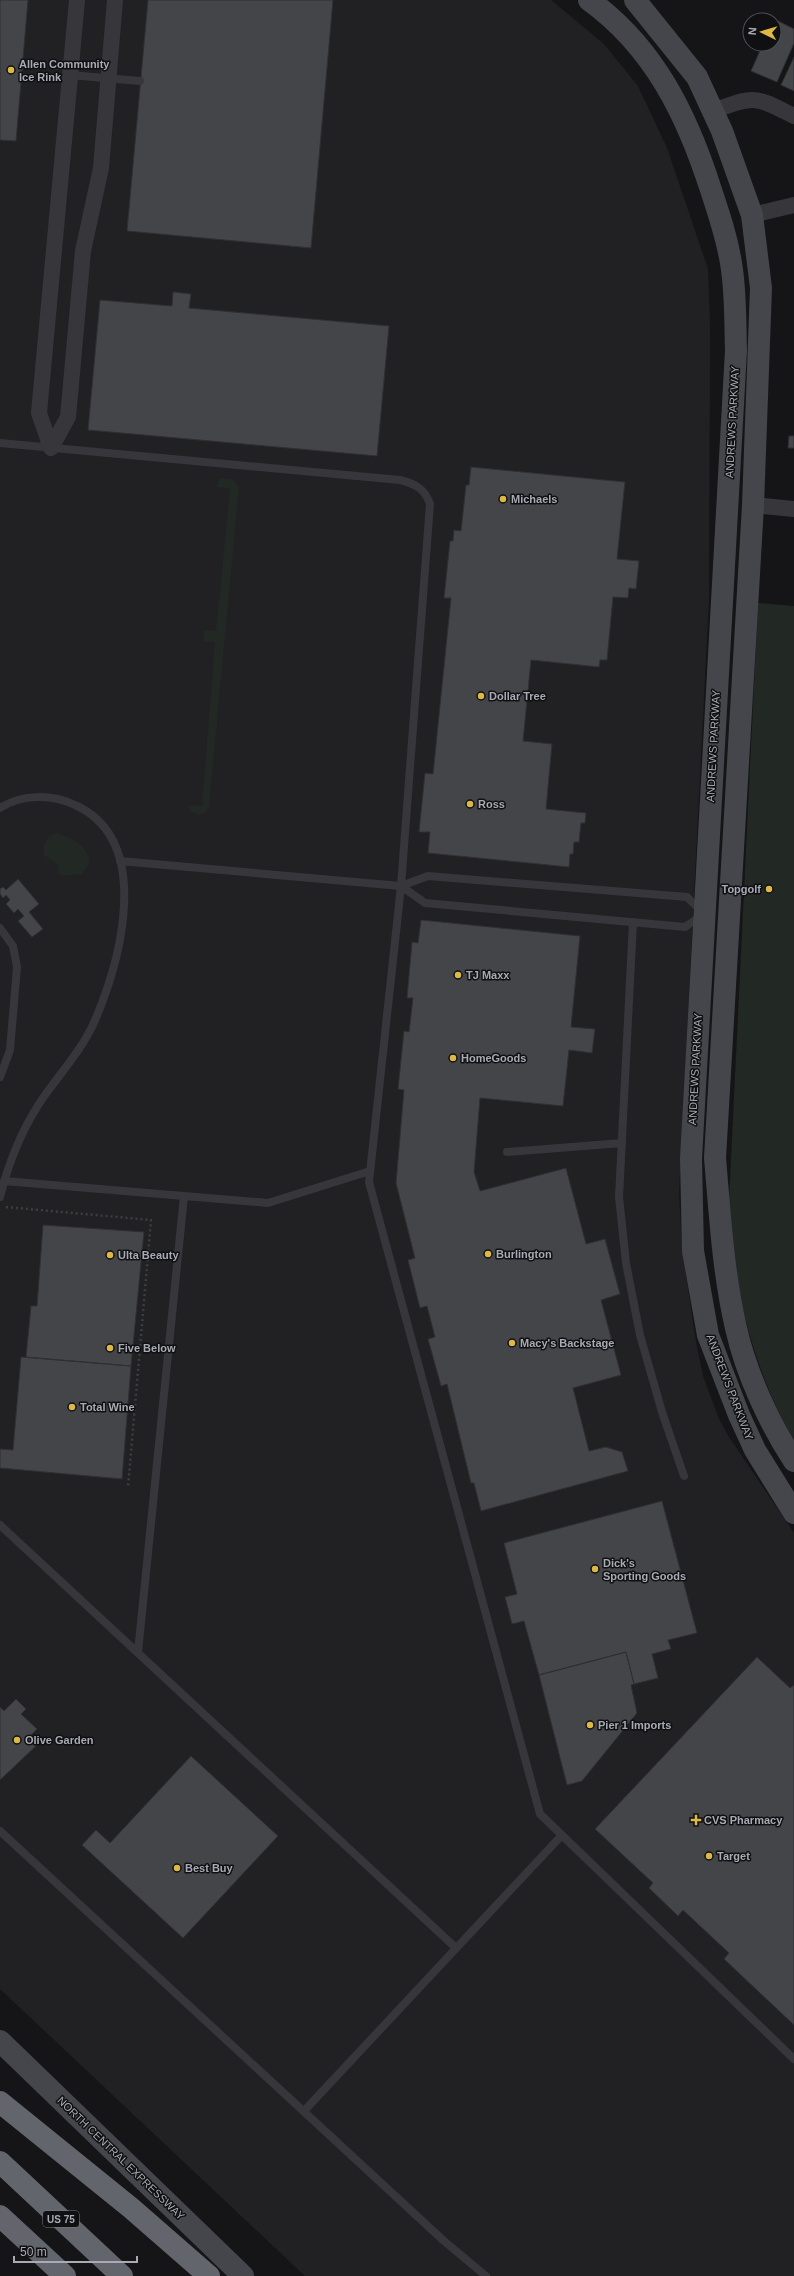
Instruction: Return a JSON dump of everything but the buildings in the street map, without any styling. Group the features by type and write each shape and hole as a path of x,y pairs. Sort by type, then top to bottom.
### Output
{"highway":[{"path":"0,2102 130,2208 209,2276"},
{"name":"US 75","path":"0,2162 122,2276"},
{"path":"0,2216 65,2276"}],"street":[{"path":"51,448 39,413 77,0"},
{"path":"51,448 68,417 83,251 101,168 115,0"},
{"name":"ANDREWS PARKWAY","path":"589,0 642,48 670,90 699,151 722,223 732,270 735,298 736,350 691,1158 693,1251 708,1335 739,1415 755,1450 794,1513"},
{"path":"635,0 696,76 713,111 742,183 752,215 761,288 754,505 715,1158 722,1247 736,1328 760,1397 779,1438 794,1461"},
{"path":"713,111 753,98 763,101 794,116"},
{"path":"722,223 794,205"},
{"path":"754,505 794,510"},
{"path":"704,914 730,917"},
{"path":"755,1450 779,1438"},
{"name":"NORTH CENTRAL EXPRESSWAY","path":"0,2041 243,2276"}],"lane":[{"path":"70,75 140,81"},
{"path":"0,443 400,480 412,483 422,489 427,495 430,504 401,886 369,1182 540,1814 794,2059"},
{"path":"0,808 19,800 38,797 68,802 80,807 97,820 112,840 120,861 125,890 122,926 115,963 96,1019 75,1056 30,1118 12,1156 0,1197"},
{"path":"120,861 401,886 428,876 687,897 704,914 685,927 425,903 401,886"},
{"path":"633,922 619,1197 632,1296 650,1374 684,1476"},
{"path":"0,928 13,946 17,967 10,1050 0,1077"},
{"path":"507,1152 622,1143"},
{"path":"4,1181 268,1203 370,1171"},
{"path":"138,1652 184,1196"},
{"path":"0,1525 456,1948"},
{"path":"0,1831 450,2246 486,2276"},
{"path":"304,2111 562,1835"}],"path":[{"path":"0,1206 152,1220 128,1487"}],"shaded area":[{"path":"0,0 551,0 604,44 638,86 667,148 708,269 710,325 709,599 679,1193 682,1248 696,1342 703,1376 719,1419 729,1437 794,1533 794,2276 305,2276 0,1989"},
{"path":"220,478 234,480 239,487 209,807 205,813 198,815 191,812 188,805 202,806 215,642 203,641 204,630 216,631 230,489 216,487"},
{"name":"Topgolf","path":"758,603 794,606 794,1440 783,1421 765,1380 744,1314 735,1270 729,1200"},
{"path":"57,833 74,840 86,852 89,864 82,874 63,876 59,873 57,864 44,855 46,841 50,836"}],"place":[{"name":"Allen Community Ice Rink","path":"11,70"},
{"name":"Michaels","path":"503,499"},
{"name":"Dollar Tree","path":"481,696"},
{"name":"Ross","path":"470,804"},
{"name":"Topgolf","path":"769,889"},
{"name":"TJ Maxx","path":"458,975"},
{"name":"HomeGoods","path":"453,1058"},
{"name":"Burlington","path":"488,1254"},
{"name":"Ulta Beauty","path":"110,1255"},
{"name":"Macy's Backstage","path":"512,1343"},
{"name":"Five Below","path":"110,1348"},
{"name":"Total Wine","path":"72,1407"},
{"name":"Dick's Sporting Goods","path":"595,1569"},
{"name":"Pier 1 Imports","path":"590,1725"},
{"name":"Olive Garden","path":"17,1740"},
{"name":"CVS Pharmacy","path":"696,1820"},
{"name":"Target","path":"709,1856"},
{"name":"Best Buy","path":"177,1868"}]}
